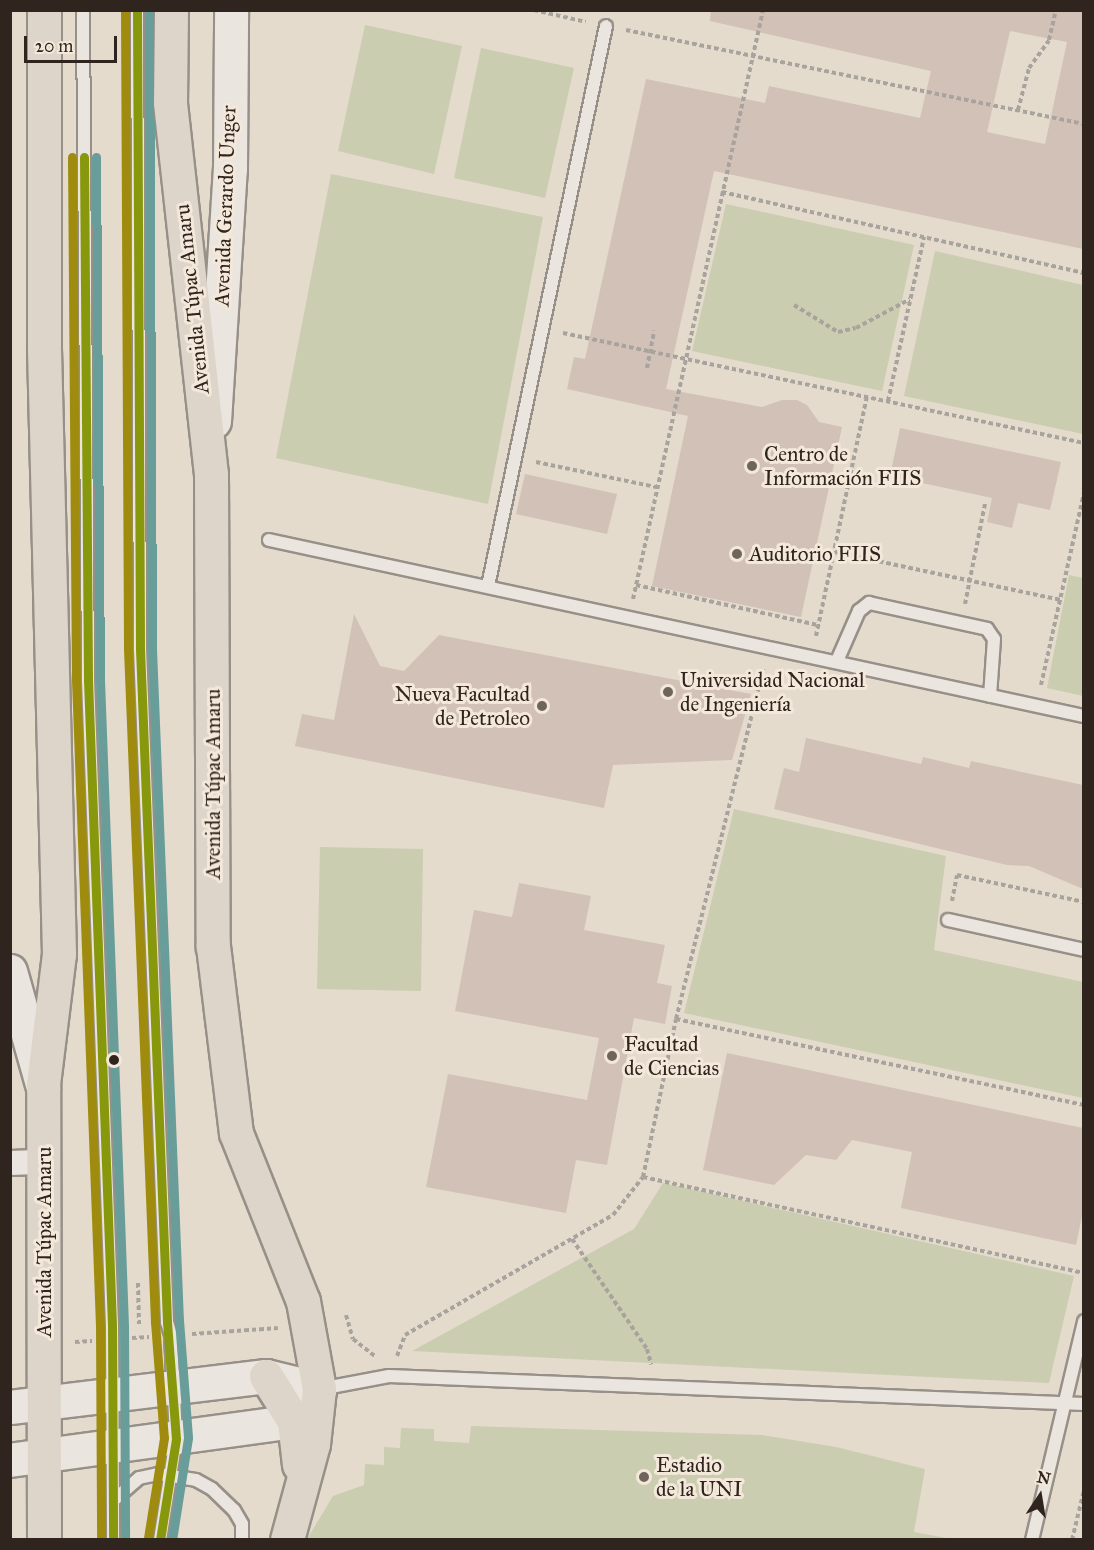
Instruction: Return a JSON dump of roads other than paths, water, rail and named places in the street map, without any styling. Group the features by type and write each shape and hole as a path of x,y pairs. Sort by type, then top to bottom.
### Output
{"main road":[{"name":"Avenida Túpac Amaru","path":"44,10 44,347 59,954 43,1090 44,1539"},
{"name":"Avenida Túpac Amaru","path":"171,10 170,103 211,474 213,946 236,1133 303,1301 319,1389 313,1444 287,1539"},
{"path":"266,1376 294,1421 298,1449 298,1500"}],"street":[{"name":"Avenida Gerardo Unger","path":"211,474 230,169 231,10"},
{"path":"10,971 43,1090"},
{"path":"10,1163 44,1162"},
{"path":"10,1407 174,1389 266,1376 319,1389 294,1421 10,1460"}],"lane":[{"path":"83,10 88,680 114,1396 113,1539"},
{"path":"137,10 140,649 167,1322 174,1389 176,1439 173,1475 160,1539"},
{"path":"488,586 606,26"},
{"path":"269,540 630,615 1083,716"},
{"path":"837,661 859,611 869,603 961,623 987,629 994,639 990,696"},
{"path":"948,920 1083,950"},
{"path":"1032,1539 1083,1321"},
{"path":"319,1389 389,1376 1083,1404"},
{"path":"115,1499 139,1478 173,1475 195,1480 225,1499 242,1524 242,1539"}],"place":[{"name":"Centro de Información FIIS","path":"752,466"},
{"name":"Auditorio FIIS","path":"737,554"},
{"name":"Universidad Nacional de Ingeniería","path":"668,692"},
{"name":"Nueva Facultad de Petroleo","path":"542,706"},
{"name":"Facultad de Ciencias","path":"612,1056"},
{"name":"Estadio de la UNI","path":"644,1477"}]}
